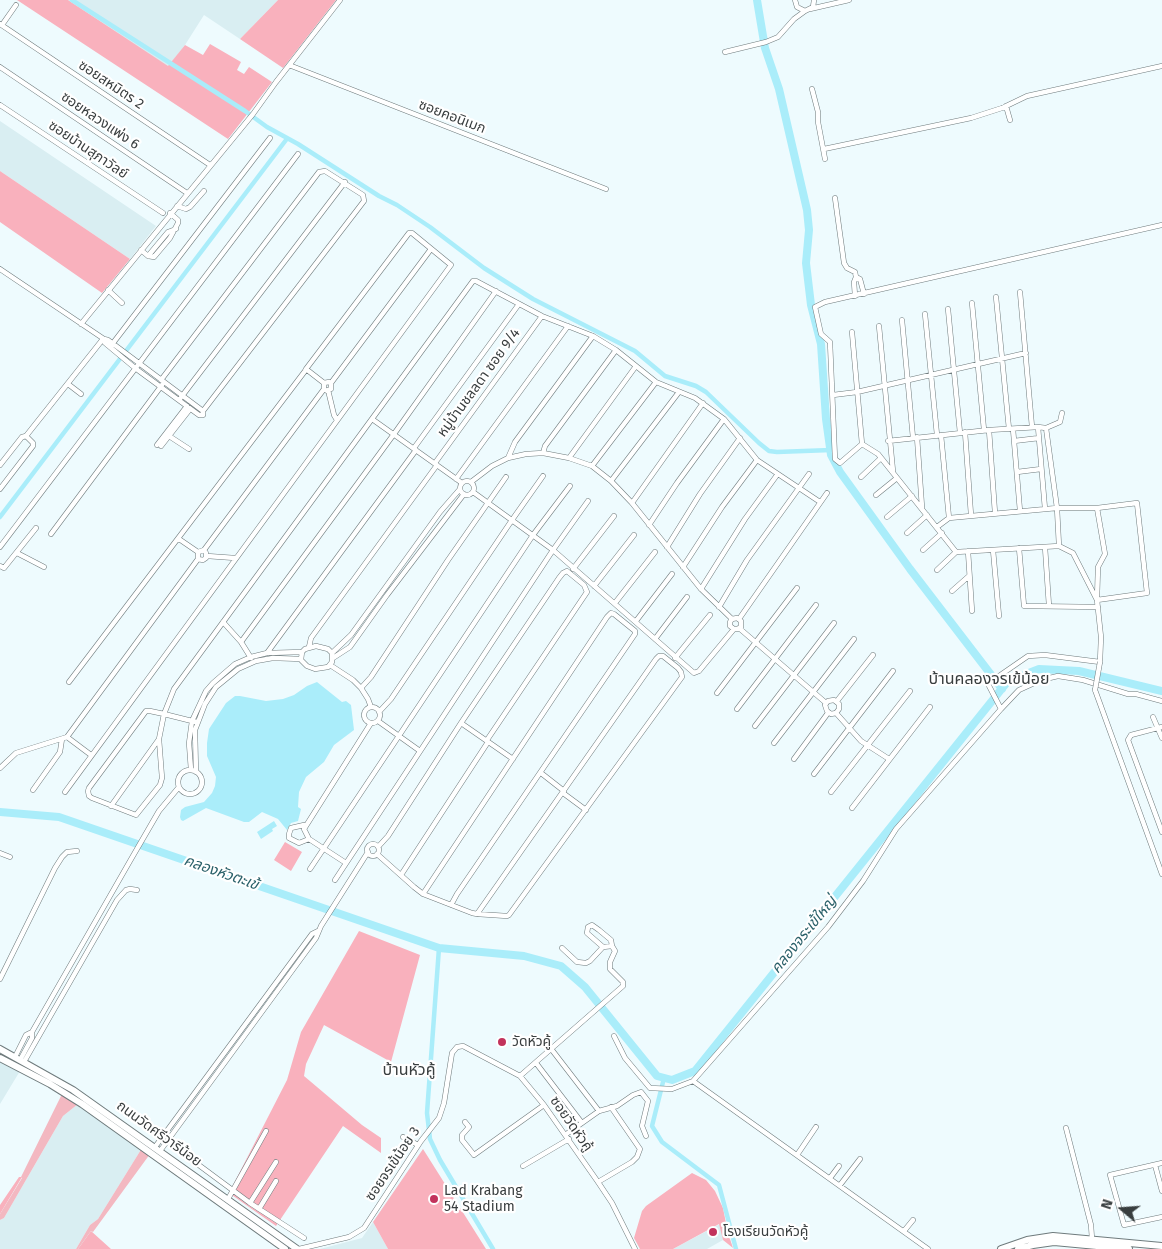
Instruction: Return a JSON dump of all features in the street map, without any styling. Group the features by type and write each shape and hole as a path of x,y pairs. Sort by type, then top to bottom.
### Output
{"main road":[{"name":"ถนนวัดศรีวารีน้อย","path":"0,1049 73,1090 298,1249"},
{"name":"ถนนวัดศรีวารีน้อย","path":"0,1058 50,1084 82,1104 285,1249"},
{"path":"14,1065 20,1059"},
{"path":"1001,1249 1027,1240 1046,1237 1092,1239 1162,1246"},
{"path":"1018,1249 1068,1243 1129,1249"}],"street":[{"path":"81,324 253,114 340,0"},
{"path":"725,52 766,42 783,32 794,19 814,4 814,0"},
{"path":"795,2 799,9 808,10 849,0"},
{"path":"794,19 795,2"},
{"path":"1,24 16,5"},
{"name":"ซอยสหมิตร 2","path":"1,24 210,165"},
{"name":"ซอยคอนิเมก","path":"289,65 606,189"},
{"path":"824,149 971,118 1006,106 1027,96 1162,66"},
{"name":"ซอยหลวงแพ่ง 6","path":"0,67 187,193"},
{"path":"812,89 826,159"},
{"name":"ซอยบ้านสุภาวัลย์","path":"0,105 163,213"},
{"path":"1006,106 1010,120"},
{"path":"113,347 270,138"},
{"path":"0,547 298,154"},
{"path":"51,534 161,387 162,381 319,172 325,171 363,195 364,201 203,413 199,415 188,408 161,387 137,366"},
{"path":"179,400 345,182"},
{"path":"177,206 186,209 190,207 204,191"},
{"path":"835,198 844,263 847,268 856,272 854,282 855,296"},
{"path":"141,250 148,256 168,232 176,229 178,221 170,213"},
{"path":"862,444 840,463 835,459 830,342 822,334 815,307 825,302 1162,225"},
{"path":"65,792 451,265 412,232 409,233 69,682"},
{"path":"198,552 204,550 326,390 332,387 330,383 431,249"},
{"path":"0,269 104,339 105,344 113,347 137,366 182,395 209,418"},
{"path":"856,277 860,279 864,294"},
{"path":"195,721 164,714 146,711 89,788 88,791 92,798 136,815 160,785 162,778 159,739 164,714 174,689 471,282 476,281 542,316 593,336 616,350 656,382 703,403 724,419 757,460 820,502"},
{"path":"108,290 122,303"},
{"path":"241,642 496,292"},
{"path":"1020,292 1035,427 1039,438 1045,509"},
{"path":"996,297 1002,358 1014,441 1020,511"},
{"path":"972,303 995,513"},
{"path":"267,653 519,304"},
{"path":"948,309 971,515"},
{"path":"925,314 949,518"},
{"name":"หมู่บ้านชลลดา ซอย 9/4","path":"309,647 311,638 542,316"},
{"path":"902,320 922,508"},
{"path":"456,479 568,326"},
{"path":"879,326 893,472"},
{"path":"852,332 862,444"},
{"path":"508,458 515,442 593,336"},
{"path":"0,464 22,438 26,436 104,339"},
{"path":"543,454 545,446 616,350"},
{"path":"832,395 858,392 1026,352"},
{"path":"569,458 636,366"},
{"path":"306,369 324,383 337,420"},
{"path":"324,383 328,381 330,383"},
{"path":"592,466 656,382"},
{"path":"68,384 81,394"},
{"path":"611,481 680,392"},
{"path":"632,503 703,403"},
{"path":"188,408 169,436 159,445 188,408"},
{"path":"889,441 986,430 1046,428 1060,422 1062,413"},
{"path":"372,419 456,479 464,494"},
{"path":"649,525 676,483 724,419"},
{"path":"1046,428 1057,508 1059,546"},
{"path":"0,489 33,446 33,443 26,436"},
{"path":"169,436 189,449"},
{"path":"667,547 700,494 740,438"},
{"path":"1014,441 1039,438"},
{"path":"862,444 878,454 956,552"},
{"path":"0,452 6,457"},
{"path":"471,482 492,466 508,458 543,454 569,458 592,466 611,481 632,503 700,589 732,619 739,619"},
{"path":"861,477 881,458"},
{"path":"682,567 722,507 757,460"},
{"path":"1016,472 1041,469"},
{"path":"719,607 747,560 809,474"},
{"path":"700,589 745,519 777,475"},
{"path":"379,712 391,699 543,476"},
{"path":"361,688 371,677 448,560 506,477"},
{"path":"876,495 897,478"},
{"path":"330,665 332,656 352,635 392,577 466,480 474,486 473,492"},
{"path":"310,869 533,536 570,486"},
{"path":"473,492 553,550 636,621 690,671 697,674 736,629 742,625 739,619"},
{"path":"332,656 350,647 464,494 473,492"},
{"path":"739,619 827,493"},
{"path":"886,517 912,496"},
{"path":"335,880 553,550 588,501"},
{"path":"937,527 949,518 971,515 1057,508 1097,508 1137,503 1147,593 1097,600"},
{"path":"1097,508 1104,554 1098,566 1097,600 1101,637 1100,662 1095,690 1162,874"},
{"path":"907,534 927,515"},
{"path":"574,569 614,516"},
{"path":"0,566 4,568 36,528"},
{"path":"594,586 634,534"},
{"path":"923,550 942,534"},
{"path":"179,539 198,552"},
{"path":"937,570 956,552 1059,546 1072,552 1097,600"},
{"path":"1045,547 1049,606"},
{"path":"1020,548 1024,606 1098,607"},
{"path":"204,550 207,556"},
{"path":"994,550 999,616"},
{"path":"968,551 972,611"},
{"path":"33,790 60,752 64,738 198,559 198,552"},
{"path":"615,603 655,552"},
{"path":"16,553 44,567"},
{"path":"198,559 203,560 207,556 235,558"},
{"path":"377,854 378,847 388,836 461,723 559,578 566,571 569,572 584,585 587,592 401,875"},
{"path":"636,621 672,574"},
{"path":"952,591 969,576"},
{"path":"392,577 398,581"},
{"path":"717,693 797,588"},
{"path":"655,639 688,597"},
{"path":"737,709 816,605"},
{"path":"423,894 608,617 611,613 614,614 636,632 457,894 451,906"},
{"path":"675,658 710,615"},
{"path":"732,619 730,624 756,642 826,703 828,713"},
{"path":"223,622 241,642 252,663"},
{"path":"755,726 834,624"},
{"path":"774,743 854,639"},
{"path":"193,771 190,743 195,721 206,691 235,664 250,657 267,653 302,652 309,647 323,647 332,656"},
{"path":"302,652 301,659 303,663 322,669 330,665"},
{"path":"837,701 873,655"},
{"path":"1000,708 987,682 999,676 1026,656 1046,655 1100,662"},
{"path":"377,854 423,894 451,906 477,914 509,915 682,677 678,668 663,656 658,656 477,914"},
{"path":"195,721 216,687 228,676 252,663 273,658 301,659"},
{"path":"330,665 353,680 361,688 371,707"},
{"path":"814,774 892,671"},
{"path":"614,1036 624,1056 649,1088 660,1090 678,1088 693,1081 828,926 863,882 895,830 1000,708 1019,690 1041,680 1058,676 1082,680 1162,702"},
{"path":"831,792 910,691"},
{"path":"826,703 831,700 837,701"},
{"path":"836,713 839,709 837,701"},
{"path":"371,723 366,720 364,715 366,710 371,707 376,708 379,712 378,721"},
{"path":"852,808 930,707"},
{"path":"828,713 836,713"},
{"path":"794,759 828,713"},
{"path":"836,713 848,728 867,746 889,759"},
{"path":"1153,717 1160,728 1162,738"},
{"path":"378,721 420,751"},
{"path":"346,863 309,839 304,832 304,825 371,723 378,721"},
{"path":"461,723 513,759"},
{"path":"1160,728 1131,735 1128,740 1162,832"},
{"path":"0,768 16,753 64,738 92,755"},
{"path":"111,806 159,739"},
{"path":"187,770 193,771 199,774 201,782 196,792 188,794 181,790 178,779 187,770"},
{"path":"541,773 586,810"},
{"path":"20,1059 26,1035 32,1032 160,811 179,787"},
{"path":"304,825 291,828 288,834 289,838 299,843 309,839"},
{"path":"157,1149 171,1125 201,1084 267,1006 297,966 316,938 319,929 345,886 368,852 368,847 371,844 375,844 378,847"},
{"path":"0,979 54,868 67,852 77,851"},
{"path":"368,852 371,856 377,854"},
{"path":"0,853 10,857"},
{"path":"20,1059 117,900 126,890 137,890"},
{"path":"520,1076 552,1050 624,984 610,969 610,962 615,951 611,940 592,925 588,927 587,933 603,947"},
{"path":"157,1149 176,1128 206,1088 262,1003 312,934 319,929"},
{"path":"562,948 577,962 586,963 603,947 612,946"},
{"path":"292,962 297,966"},
{"path":"262,1003 267,1006"},
{"name":"ซอยวัดหัวคู้","path":"457,1047 463,1046 520,1076 569,1139 612,1203 635,1249"},
{"name":"ซอยจรเข้น้อย 3","path":"298,1249 349,1237 364,1228 420,1143 439,1118 444,1103 452,1053 457,1047"},
{"path":"552,1050 599,1111"},
{"path":"536,1063 582,1123"},
{"path":"693,1081 928,1249"},
{"path":"201,1084 206,1088"},
{"path":"565,1135 599,1111 621,1104 638,1092 643,1094 648,1101 642,1126 646,1136"},
{"path":"465,1122 468,1127 462,1135 462,1140 474,1154 544,1105"},
{"path":"598,1182 632,1162 637,1157 640,1149 611,1108"},
{"path":"171,1125 176,1128"},
{"path":"797,1155 816,1127"},
{"path":"1066,1128 1091,1225 1092,1239"},
{"path":"228,1200 266,1131"},
{"path":"403,1137 420,1143"},
{"path":"523,1166 569,1139"},
{"path":"840,1185 860,1159"},
{"path":"192,1160 250,1203 304,1238"},
{"path":"250,1203 276,1162"},
{"path":"1162,1164 1110,1175 1124,1225 1162,1216"},
{"path":"1155,1165 1162,1191"},
{"path":"830,1178 839,1166"},
{"path":"259,1209 276,1181"},
{"path":"904,1231 913,1220"}],"shaded area":[{"path":"17,0 68,0 168,66 185,45 203,55 210,44 241,62 237,70 244,74 249,67 272,82 228,139"},
{"path":"68,0 278,0 240,39 204,15 168,67"},
{"path":"278,0 336,0 283,68 240,39"},
{"path":"0,121 156,226 130,259 0,171"},
{"path":"0,171 130,259 102,293 0,222"},
{"path":"285,842 302,852 291,871 274,860"},
{"path":"359,931 420,955 391,1062 324,1025 306,1064 304,1076 362,1125 381,1138 381,1153 343,1126 276,1226 229,1193 287,1080 301,1032"},
{"path":"0,1062 20,1071 0,1104"},
{"path":"62,1094 78,1104 63,1116 4,1218 0,1220 0,1214 22,1178"},
{"path":"78,1104 142,1148 98,1219 90,1225 76,1249 0,1249 0,1220 4,1218 63,1116"},
{"path":"142,1148 150,1154 93,1232 91,1231 78,1249 76,1249 90,1225 98,1219"},
{"name":"Lad Krabang 54 Stadium","path":"423,1149 486,1249 388,1249 373,1222"},
{"path":"692,1173 706,1180 715,1191 723,1208 733,1248 723,1240 719,1224 673,1249 640,1249 634,1238 642,1211 646,1206"},
{"path":"19,1177 22,1177 0,1214 0,1205"},
{"path":"373,1222 388,1249 320,1249 362,1238"},
{"name":"โรงเรียนวัดหัวคู้","path":"720,1224 723,1240 707,1249 673,1249"},
{"path":"91,1231 111,1249 78,1249"}],"water":[{"path":"317,682 342,702 346,701 351,705 354,730 334,745 324,762 306,777 299,792 298,807 301,809 298,821 291,823 287,830 278,819 262,812 249,822 244,822 206,808 183,821 181,820 181,810 185,807 204,802 215,786 216,777 207,756 207,743 209,729 226,703 235,696 266,701 283,699"},
{"path":"274,821 277,826 261,839 257,832"}],"waterway":[{"path":"72,0 267,127 298,144 379,196 397,205 430,227 484,268 533,299 635,351 665,376 696,386 706,392 769,451 831,450"},
{"path":"757,0 765,48 779,89 807,210 809,230 806,263 811,305 821,344 826,419 831,455 840,472 910,569 1002,689"},
{"path":"0,517 286,140"},
{"name":"คลองจระเข้ใหญ่","path":"0,812 59,817 439,948 524,956 561,966 585,987 657,1076 672,1080 695,1071 1008,681 1039,669 1079,671 1162,691"},
{"path":"439,948 427,1113 430,1139 440,1160 493,1249"},
{"path":"664,1078 652,1126 662,1142 719,1185 736,1249"}],"place":[{"name":"วัดหัวคู้","path":"502,1042"},
{"name":"Lad Krabang 54 Stadium","path":"434,1199"},
{"name":"โรงเรียนวัดหัวคู้","path":"713,1232"}],"district":[{"name":"บ้านคลองจรเข้น้อย","path":"989,680"},
{"name":"บ้านหัวคู้","path":"409,1071"}],"water label":[{"name":"คลองหัวตะเข้","path":"221,873"}]}
